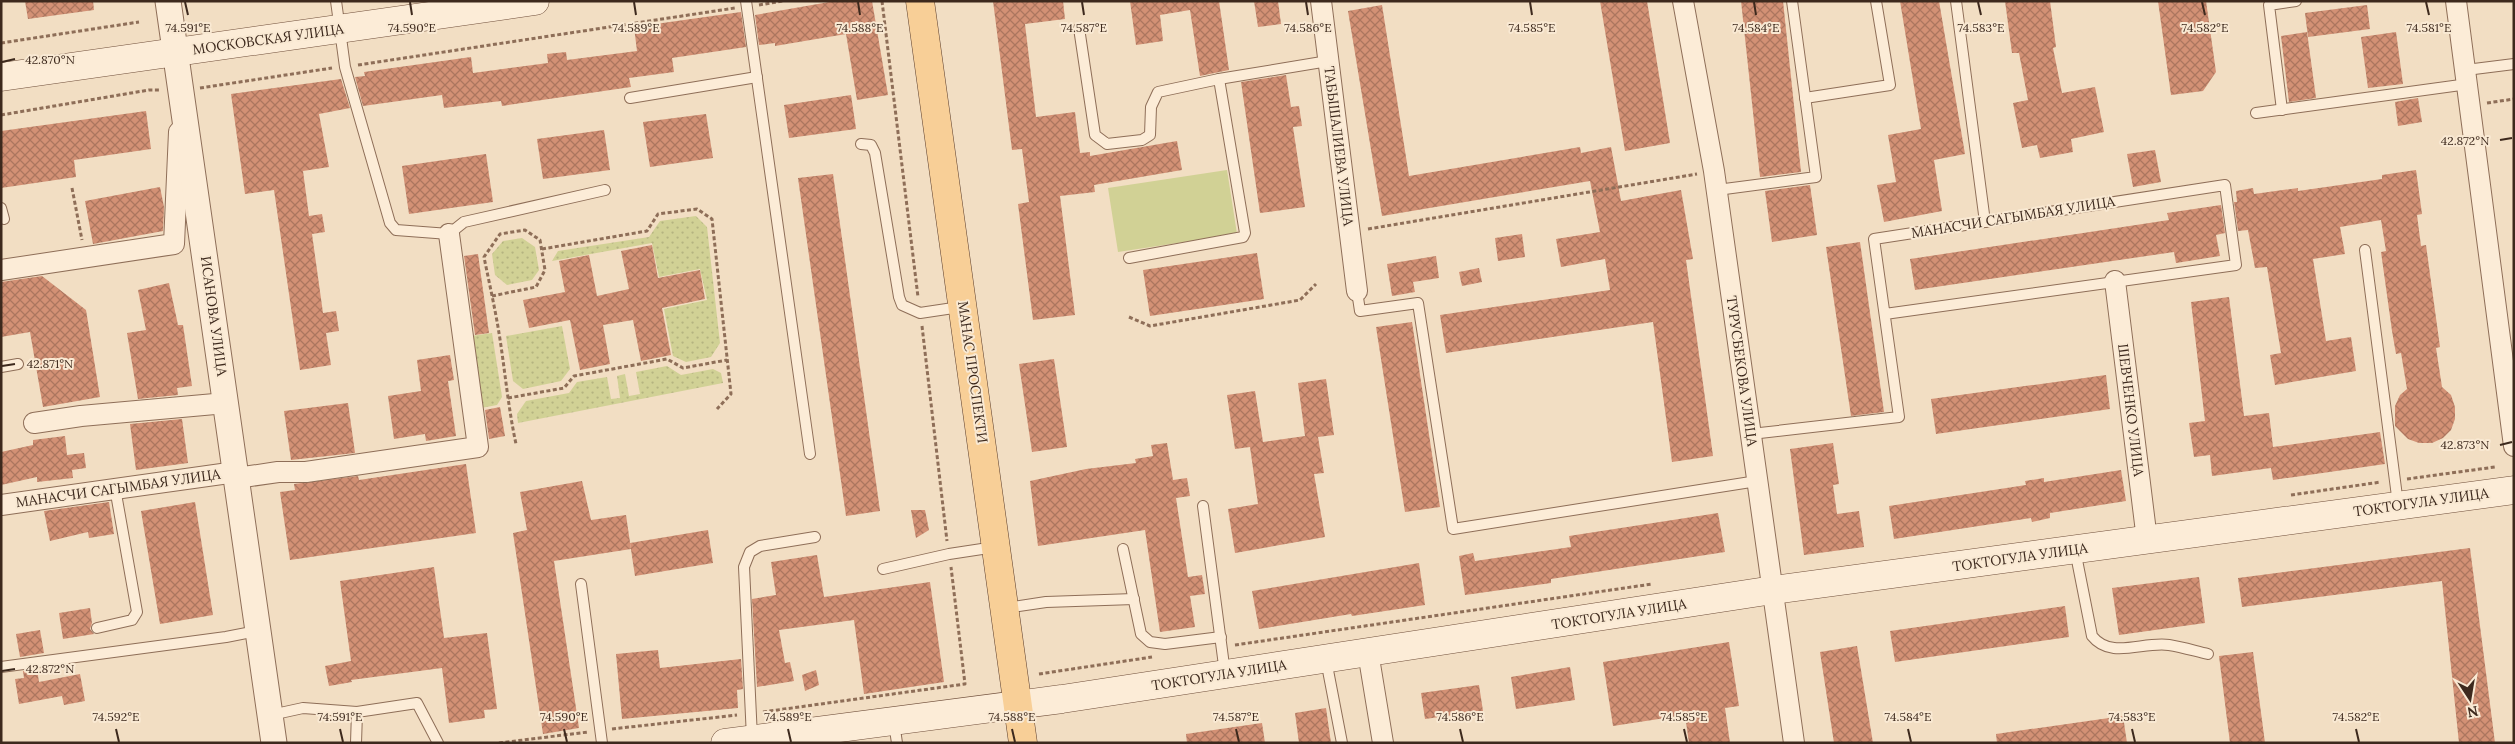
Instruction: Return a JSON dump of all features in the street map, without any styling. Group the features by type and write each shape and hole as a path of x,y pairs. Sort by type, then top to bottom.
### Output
{"main road":[{"name":"МОСКОВСКАЯ УЛИЦА","path":"1,77 340,29 474,6 535,1"},
{"name":"МАНАС ПРОСПЕКТИ","path":"920,1 1006,608 1023,743"},
{"name":"ТОКТОГУЛА УЛИЦА","path":"725,743 751,726 895,731 1019,705 1773,590 2514,490"}],"street":[{"name":"ИСАНОВА УЛИЦА","path":"168,1 274,743"},
{"name":"ТАБЫШАЛИЕВА УЛИЦА","path":"1321,1 1357,291"},
{"name":"ТУРУСБЕКОВА УЛИЦА","path":"1683,1 1716,181 1794,743"},
{"path":"2456,1 2514,446"},
{"path":"7,266 85,258 174,244 181,90"},
{"name":"МАНАСЧИ САГЫМБАЯ УЛИЦА","path":"1,505 115,488 236,475 306,472 478,447 449,234"},
{"name":"ШЕВЧЕНКО УЛИЦА","path":"2115,281 2147,540"},
{"path":"34,423 81,416 226,403"},
{"path":"1368,652 1383,743"}],"lane":[{"path":"336,1 344,66 390,223 396,230 449,234 464,222 605,190"},
{"path":"1716,181 1816,177 1792,1"},
{"path":"1805,98 1890,85 1876,1"},
{"path":"1956,1 1985,222"},
{"path":"2282,110 2268,5 2296,1"},
{"path":"747,4 810,454"},
{"path":"1079,28 1095,134 1107,144 1142,140 1150,135 1151,107 1158,92 1219,79 1328,61"},
{"path":"2256,114 2467,77 2514,64"},
{"path":"630,98 757,77"},
{"path":"1128,258 1243,237 1245,233 1219,79"},
{"path":"861,144 871,145 875,153 898,297 902,305 920,313 964,306"},
{"name":"МАНАСЧИ САГЫМБАЯ УЛИЦА","path":"1885,314 1874,239 2225,185 2236,264 2115,281"},
{"path":"1,208 4,219"},
{"path":"2365,250 2398,506"},
{"path":"1751,434 1899,417 1885,314 2115,281"},
{"path":"1357,291 1360,311 1418,303 1454,529 1757,481"},
{"path":"1,367 18,364"},
{"path":"98,628 132,620 137,612 115,488"},
{"path":"1203,506 1226,674"},
{"path":"751,726 744,566 750,552 760,546 815,537"},
{"path":"883,569 949,554 997,546"},
{"path":"1123,549 1141,634 1150,642 1166,644 1221,642"},
{"path":"2075,549 2092,636 2098,643 2105,647 2119,649 2170,645 2208,654"},
{"path":"581,584 598,731 602,743"},
{"path":"1006,608 1046,602 1134,599"},
{"path":"1,667 226,637 258,630"},
{"path":"1326,659 1342,743"},
{"path":"270,716 303,708 357,712 416,702 438,743"},
{"path":"356,743 357,712"}],"path":[{"path":"1,115 149,90 181,90 747,4 783,1"},
{"path":"499,743 598,731 751,726 965,684 882,1"},
{"path":"1,43 139,22"},
{"path":"2470,105 2514,99"},
{"path":"1350,232 1716,181"},
{"path":"72,188 85,258"},
{"path":"542,249 647,231 658,214 697,208 712,219 731,394 717,409"},
{"path":"492,296 536,286 545,270 540,240 525,230 500,234 484,257 516,444"},
{"path":"1129,317 1150,326 1300,300 1316,284"},
{"path":"508,398 564,388 574,376 667,359 684,368 728,360"},
{"path":"1221,642 1661,582"},
{"path":"1039,674 1154,657"}],"green space":[{"path":"1227,170 1237,234 1118,252 1108,188"},
{"path":"696,216 707,227 720,343 711,357 686,362 673,356 664,309 707,300 700,269 659,277 652,243 552,261 558,251 649,237 660,221"},
{"path":"522,238 535,247 539,270 532,280 507,285 495,275 492,254 503,241"},
{"path":"562,326 570,369 561,381 523,389 513,381 506,336"},
{"path":"492,333 502,397 497,405 481,408 471,336"},
{"path":"667,366 681,375 713,369 721,373 723,383 518,423 517,414 526,401 569,393 577,382 607,377 611,399 620,398 617,376 625,374 629,396 640,394 636,372"}],"building":[{"path":"25,1 93,1 94,10 28,19"},
{"path":"835,1 872,1 888,95 857,100 846,34 775,46 775,43 759,45 755,15"},
{"path":"993,1 1063,1 1065,19 1025,24 1036,117 1075,112 1080,153 1090,152 1090,156 1177,141 1182,170 1094,185 1095,192 1060,196 1075,315 1033,320 1018,204 1029,202 1022,149 1012,150"},
{"path":"1130,1 1219,1 1229,70 1200,76 1190,10 1160,15 1163,41 1136,45"},
{"path":"1254,1 1278,1 1281,24 1258,27"},
{"path":"1600,1 1647,1 1670,143 1625,151"},
{"path":"1741,1 1783,1 1801,172 1760,177"},
{"path":"1900,1 1939,1 1965,154 1934,160 1942,211 1884,222 1877,185 1896,182 1888,135 1921,129"},
{"path":"2005,1 2050,1 2056,47 2053,48 2062,93 2095,87 2104,132 2071,139 2073,152 2040,158 2037,145 2022,148 2013,103 2028,100 2019,53 2012,53"},
{"path":"2158,1 2206,1 2216,72 2203,91 2171,95"},
{"path":"1382,5 1409,176 1580,147 1581,153 1611,147 1621,201 1681,190 1693,259 1686,260 1713,456 1672,462 1653,322 1446,353 1440,315 1610,290 1605,259 1561,267 1556,239 1600,232 1590,181 1382,216 1348,11"},
{"path":"2367,5 2370,29 2308,37 2305,13"},
{"path":"741,12 746,47 672,58 674,72 629,78 631,87 502,106 501,101 444,108 442,95 363,106 355,77 365,76 364,72 471,57 473,73 548,63 547,54 566,52 567,60 637,51 634,27"},
{"path":"2307,32 2316,98 2289,102 2281,36"},
{"path":"2396,32 2403,84 2368,88 2361,37"},
{"path":"1286,75 1291,107 1299,106 1302,126 1293,127 1305,207 1260,213 1241,82"},
{"path":"341,79 350,108 319,114 329,167 303,171 309,216 322,214 325,232 312,234 323,313 336,311 339,331 326,333 331,365 300,370 274,190 245,194 231,94"},
{"path":"851,95 856,129 789,138 784,105"},
{"path":"2418,98 2422,122 2398,126 2395,102"},
{"path":"146,111 151,149 74,160 76,177 1,188 1,131"},
{"path":"706,114 713,158 650,167 643,122"},
{"path":"604,130 610,170 543,179 537,139"},
{"path":"2155,150 2161,182 2133,187 2127,154"},
{"path":"486,154 493,202 409,214 402,166"},
{"path":"2416,170 2422,214 2417,215 2421,246 2426,245 2440,347 2436,348 2442,387 2451,395 2455,407 2455,419 2451,430 2443,438 2432,443 2419,443 2408,439 2395,426 2395,406 2400,395 2407,389 2401,353 2396,354 2392,331 2381,252 2386,251 2381,220 2340,227 2345,254 2313,259 2326,341 2351,337 2356,371 2275,385 2270,355 2281,353 2267,267 2255,268 2248,230 2238,231 2234,202 2237,202 2236,191 2253,188 2254,194 2298,188 2298,191 2382,179 2382,175"},
{"path":"833,174 880,511 846,516 798,178"},
{"path":"1810,185 1817,235 1772,242 1765,191"},
{"path":"160,187 164,207 163,231 93,244 85,201"},
{"path":"2221,205 2225,233 2216,235 2220,256 2176,263 2174,252 1915,290 1910,259 2169,220 2167,213"},
{"path":"1522,234 1525,257 1498,261 1495,238"},
{"path":"1860,242 1884,412 1851,416 1826,247"},
{"path":"652,245 658,278 700,270 705,299 662,308 671,355 641,361 633,320 603,325 610,364 580,370 570,320 529,328 523,300 565,292 559,261 589,255 597,296 629,289 621,251"},
{"path":"1257,253 1264,299 1150,316 1143,270"},
{"path":"478,254 489,333 475,335 464,256"},
{"path":"1436,256 1439,278 1413,282 1415,292 1392,296 1387,264"},
{"path":"1479,268 1482,282 1462,286 1459,272"},
{"path":"42,276 86,310 100,397 43,407 30,332 1,337 1,282"},
{"path":"169,283 178,325 183,325 192,386 177,388 178,395 138,399 127,333 146,330 138,290"},
{"path":"2229,297 2244,416 2269,413 2273,447 2380,432 2385,464 2273,480 2271,468 2212,476 2210,455 2194,457 2189,423 2205,421 2191,302"},
{"path":"1412,322 1440,507 1405,512 1376,327"},
{"path":"450,355 454,380 448,381 456,436 426,441 425,434 394,439 388,396 421,391 417,360"},
{"path":"1054,359 1067,447 1032,452 1019,364"},
{"path":"2106,375 2110,409 1936,434 1931,399"},
{"path":"1326,379 1334,435 1318,437 1324,473 1314,474 1325,537 1235,553 1228,509 1258,504 1250,447 1235,449 1227,395 1255,391 1263,442 1305,436 1298,383"},
{"path":"348,403 355,453 291,460 284,411"},
{"path":"500,407 505,436 489,439 485,410"},
{"path":"182,419 188,463 136,470 130,424"},
{"path":"65,436 67,455 84,453 86,468 72,470 73,478 37,482 37,477 1,485 1,452 33,445 33,440"},
{"path":"1167,443 1173,480 1187,478 1190,496 1176,498 1188,577 1202,575 1205,594 1190,596 1195,627 1160,632 1145,530 1038,546 1030,481 1086,469 1136,463 1135,459 1153,456 1151,445"},
{"path":"1833,443 1839,484 1833,485 1837,514 1859,511 1864,547 1804,555 1790,449"},
{"path":"466,464 476,533 290,560 280,492 295,490 294,484 358,476 359,480"},
{"path":"2121,470 2126,501 2050,513 2050,518 2032,522 2031,518 1894,539 1889,506 2026,485 2025,481 2044,478 2044,482"},
{"path":"582,481 591,520 626,515 631,549 554,561 579,728 543,734 513,533 527,530 520,492"},
{"path":"109,502 114,534 89,538 88,532 50,541 44,511"},
{"path":"195,502 213,615 160,624 141,511"},
{"path":"911,510 925,510 929,530 916,538"},
{"path":"1718,513 1725,552 1551,579 1551,583 1465,595 1459,556 1473,553 1475,561 1571,547 1569,536"},
{"path":"708,530 713,563 635,576 630,543"},
{"path":"2470,548 2495,743 2459,743 2442,581 2242,607 2238,578"},
{"path":"817,555 824,597 930,582 944,682 864,694 854,620 779,630 785,663 790,662 794,681 757,687 752,599 776,595 771,562"},
{"path":"1419,563 1425,605 1352,616 1351,614 1259,629 1252,591"},
{"path":"434,567 444,638 487,633 497,709 484,710 485,718 449,723 442,668 351,680 352,682 329,686 325,666 351,661 340,581"},
{"path":"2199,577 2205,623 2119,635 2112,588"},
{"path":"2065,606 2069,637 1895,662 1890,631"},
{"path":"90,608 92,623 90,629 94,634 63,639 59,613"},
{"path":"40,630 44,653 20,657 16,634"},
{"path":"1729,642 1739,706 1725,708 1730,743 1689,743 1685,715 1613,726 1603,662"},
{"path":"1857,646 1873,743 1834,743 1820,652"},
{"path":"658,650 660,668 741,659 743,689 737,690 738,708 622,719 616,654"},
{"path":"2253,652 2265,743 2230,743 2219,656"},
{"path":"1570,667 1575,700 1516,709 1511,677"},
{"path":"37,669 39,682 80,674 85,701 64,705 62,696 19,704 15,679 24,678 23,671"},
{"path":"816,670 819,685 805,691 802,675"},
{"path":"1479,685 1483,711 1425,719 1421,693"},
{"path":"1326,708 1331,743 1299,743 1295,713"},
{"path":"2123,716 2127,743 1997,743 1996,734"},
{"path":"1262,723 1265,743 1187,743 1186,734"}]}
